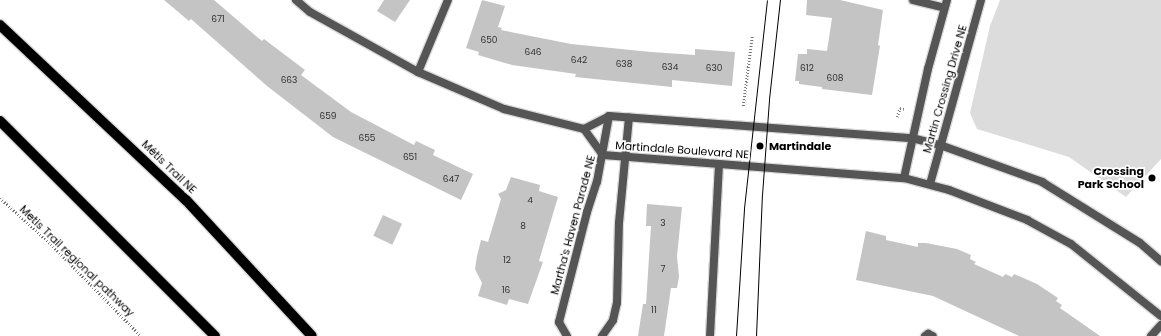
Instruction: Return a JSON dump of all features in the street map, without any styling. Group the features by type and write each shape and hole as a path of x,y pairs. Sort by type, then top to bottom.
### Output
{"main road":[{"name":"Métis Trail NE","path":"0,25 186,200 312,336"},
{"path":"0,122 215,336"}],"street":[{"path":"296,0 310,12 418,72 504,109 584,129 609,116 912,138 940,145 1042,182 1134,239 1161,261"},
{"path":"418,72 448,0"},
{"path":"913,0 944,8"},
{"name":"Martin Crossing Drive NE","path":"904,178 912,138 944,8 948,0"},
{"name":"Martin Crossing Drive NE","path":"930,184 982,0"},
{"name":"Martha's Haven Parade NE","path":"567,336 559,322 603,155 609,116"},
{"path":"602,336 613,320 617,304 619,223 629,118"},
{"name":"Martindale Boulevard NE","path":"584,129 603,155 904,178 930,184 1027,220 1071,244 1161,316"},
{"path":"710,336 719,164"},
{"path":"1151,336 1161,325"},
{"path":"925,336 928,334 933,336"}],"path":[{"path":"743,106 752,36"},
{"path":"897,117 900,108 904,109"},
{"name":"Metis Trail regional pathway","path":"0,198 51,244 141,336"}],"shaded area":[{"path":"1000,0 1161,0 1161,159 1126,197 1069,157 977,129 970,113 990,26"}],"building":[{"path":"164,0 214,0 262,41 264,39 305,70 301,75 351,112 414,145 416,141 435,150 433,155 473,174 461,200 333,137 267,86 191,19 189,21"},
{"path":"384,0 410,0 395,22 377,11"},
{"path":"482,0 505,6 498,27 502,28 501,30 571,44 651,52 695,55 695,49 735,52 732,86 672,80 672,87 575,77 576,74 512,65 478,55 479,52 466,48"},
{"path":"807,0 840,0 883,10 878,45 880,46 872,95 822,89 822,87 799,84 799,81 795,81 798,54 807,54 807,49 827,51 832,18 806,15"},
{"path":"511,177 540,185 539,191 558,197 539,261 543,262 528,304 509,299 507,305 478,296 482,283 475,269 481,240 488,242 501,199 498,194 506,190"},
{"path":"647,204 682,207 677,256 679,277 677,288 671,288 664,336 638,336 643,304 646,304 651,226 646,226"},
{"path":"383,215 402,224 392,245 373,236"},
{"path":"866,231 886,236 886,240 918,247 918,243 926,243 957,249 971,255 970,259 976,262 974,264 1003,277 1005,274 1012,277 1014,274 1037,284 1058,298 1056,301 1062,305 1060,308 1100,336 1019,336 933,296 856,280"}],"tram line":[{"path":"736,336 744,208 767,0"},
{"path":"756,336 762,195 769,99 780,0"}],"place":[{"name":"Martindale","path":"760,146"},
{"name":"Crossing Park School","path":"1152,178"}]}
